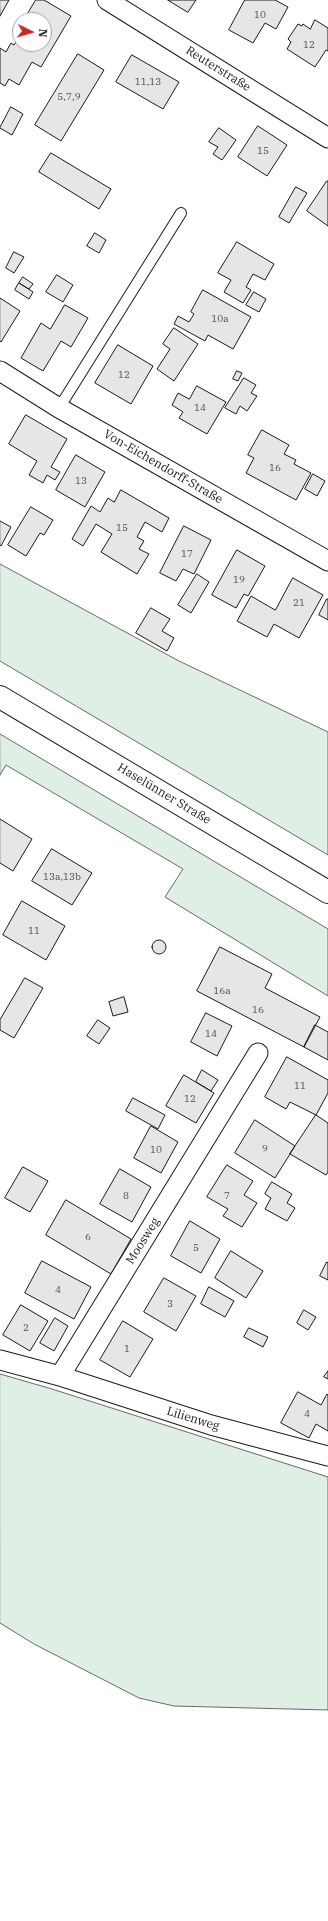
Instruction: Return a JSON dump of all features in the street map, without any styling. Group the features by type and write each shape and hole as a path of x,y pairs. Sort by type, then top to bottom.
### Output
{"street":[{"name":"Reuterstraße","path":"107,0 328,138"},
{"name":"Von-Eichendorff-Straße","path":"0,371 59,408 328,561"},
{"name":"Haselünner Straße","path":"0,697 328,892"},
{"name":"Moosweg","path":"60,1376 258,1053"},
{"path":"0,1360 60,1376"},
{"name":"Lilienweg","path":"60,1376 210,1425 328,1456"}],"lane":[{"path":"59,408 181,213"}],"green space":[{"path":"0,564 179,661 328,732 328,855 0,661"},
{"path":"0,734 328,929 328,996 165,897 183,869 6,765 0,775"},
{"path":"0,1374 52,1389 328,1477 328,1710 174,1706 139,1698 34,1644 0,1623"}],"building":[{"path":"0,0 9,0 0,16"},
{"path":"36,0 44,0 71,16 52,48 52,12 29,12"},
{"path":"168,0 196,0 188,12"},
{"path":"245,0 275,0 288,7 276,29 265,23 253,43 229,30"},
{"path":"315,20 328,28 328,51 326,50 315,67 287,49 291,42 288,39 298,24 302,26 303,24 310,29"},
{"path":"11,43 12,52 50,52 41,67 32,62 19,85 9,79 5,86 0,83 0,48 6,52"},
{"path":"78,54 104,70 61,141 35,125"},
{"path":"132,55 179,82 163,109 116,82"},
{"path":"11,107 23,114 12,135 0,128"},
{"path":"258,126 287,145 267,176 238,157"},
{"path":"219,128 236,140 222,160 213,154 218,147 209,142"},
{"path":"51,153 111,189 99,209 39,172"},
{"path":"328,181 328,226 307,211"},
{"path":"296,187 307,193 289,223 279,217"},
{"path":"95,233 106,240 99,253 87,246"},
{"path":"237,242 274,264 265,280 253,274 246,287 251,290 243,303 224,292 231,280 218,273"},
{"path":"14,252 24,257 14,273 6,268"},
{"path":"57,275 73,285 63,302 46,292"},
{"path":"23,277 33,284 29,289 19,283"},
{"path":"19,283 33,292 29,299 15,290"},
{"path":"203,290 251,317 233,349 208,335 205,341 174,324 178,316 189,322 194,314 191,312"},
{"path":"254,292 266,299 259,312 246,305"},
{"path":"0,298 20,311 1,342 0,341"},
{"path":"65,305 88,318 71,347 61,341 43,371 21,358 41,323 50,329"},
{"path":"174,328 198,344 174,381 157,369 170,349 163,344"},
{"path":"118,345 153,366 131,404 95,383"},
{"path":"237,371 242,373 238,381 233,379"},
{"path":"244,378 256,385 251,393 257,396 247,411 240,406 236,414 225,408"},
{"path":"197,386 226,402 207,434 179,418 183,412 172,405 178,393 189,399"},
{"path":"26,415 67,439 51,467 60,472 55,480 47,475 43,483 29,475 37,461 9,444"},
{"path":"262,430 289,445 284,454 296,460 294,464 311,473 296,500 246,473 254,458 248,455"},
{"path":"76,455 105,472 85,507 56,490"},
{"path":"313,474 325,481 317,496 305,489"},
{"path":"121,490 169,518 162,532 145,522 137,537 144,541 139,549 149,554 137,574 101,552 112,534 96,524 83,546 72,539 91,506 100,512 108,498 114,502"},
{"path":"31,507 53,520 44,535 40,533 26,556 8,545"},
{"path":"0,521 11,527 1,546 0,545"},
{"path":"184,526 211,540 194,574 183,569 176,581 160,573"},
{"path":"237,550 265,566 248,596 244,594 236,608 212,595"},
{"path":"197,574 209,582 191,613 178,605"},
{"path":"293,578 323,595 299,638 274,624 267,637 237,621 251,596 275,610"},
{"path":"328,599 328,620 319,615"},
{"path":"151,608 170,619 162,631 174,638 167,651 136,633"},
{"path":"0,819 32,839 13,871 0,863"},
{"path":"52,849 92,873 72,905 32,881"},
{"path":"22,901 65,926 46,960 3,935"},
{"path":"159,940 164,942 166,947 164,952 159,954 154,952 152,947 154,942"},
{"path":"220,947 272,974 265,988 320,1017 304,1047 197,991"},
{"path":"25,978 43,988 14,1038 0,1030 0,1020"},
{"path":"124,997 128,1012 113,1016 109,1002"},
{"path":"206,1013 232,1026 217,1056 191,1042"},
{"path":"98,1020 110,1028 99,1044 87,1036"},
{"path":"315,1025 328,1032 328,1060 304,1047"},
{"path":"287,1057 328,1080 328,1093 316,1115 290,1102 286,1109 265,1097"},
{"path":"202,1070 218,1080 211,1091 196,1082"},
{"path":"184,1075 214,1093 196,1123 166,1106"},
{"path":"133,1098 165,1115 158,1129 126,1111"},
{"path":"316,1115 328,1123 328,1172 326,1175 290,1154"},
{"path":"255,1120 295,1146 275,1178 235,1153"},
{"path":"151,1126 178,1142 161,1173 134,1158"},
{"path":"227,1165 253,1181 244,1195 257,1203 242,1227 223,1216 228,1209 207,1197"},
{"path":"23,1167 48,1181 30,1212 5,1198"},
{"path":"120,1169 151,1187 132,1222 100,1204"},
{"path":"272,1182 292,1194 287,1203 295,1208 287,1221 265,1209 271,1198 265,1194"},
{"path":"66,1200 131,1239 111,1274 46,1235"},
{"path":"190,1221 220,1239 201,1273 171,1256"},
{"path":"231,1251 263,1271 246,1298 215,1278"},
{"path":"42,1261 91,1287 74,1319 25,1293"},
{"path":"327,1262 328,1263 328,1280 320,1276"},
{"path":"164,1278 196,1296 176,1331 144,1312"},
{"path":"209,1287 234,1301 225,1317 201,1304"},
{"path":"21,1305 48,1321 30,1351 3,1335"},
{"path":"304,1310 316,1317 308,1330 297,1323"},
{"path":"55,1318 68,1326 54,1351 40,1343"},
{"path":"123,1321 153,1339 130,1377 100,1360"},
{"path":"249,1328 268,1337 263,1347 244,1337"},
{"path":"328,1371 328,1379 324,1377"},
{"path":"298,1392 321,1405 327,1394 328,1395 328,1431 316,1424 309,1438 281,1423"}]}
